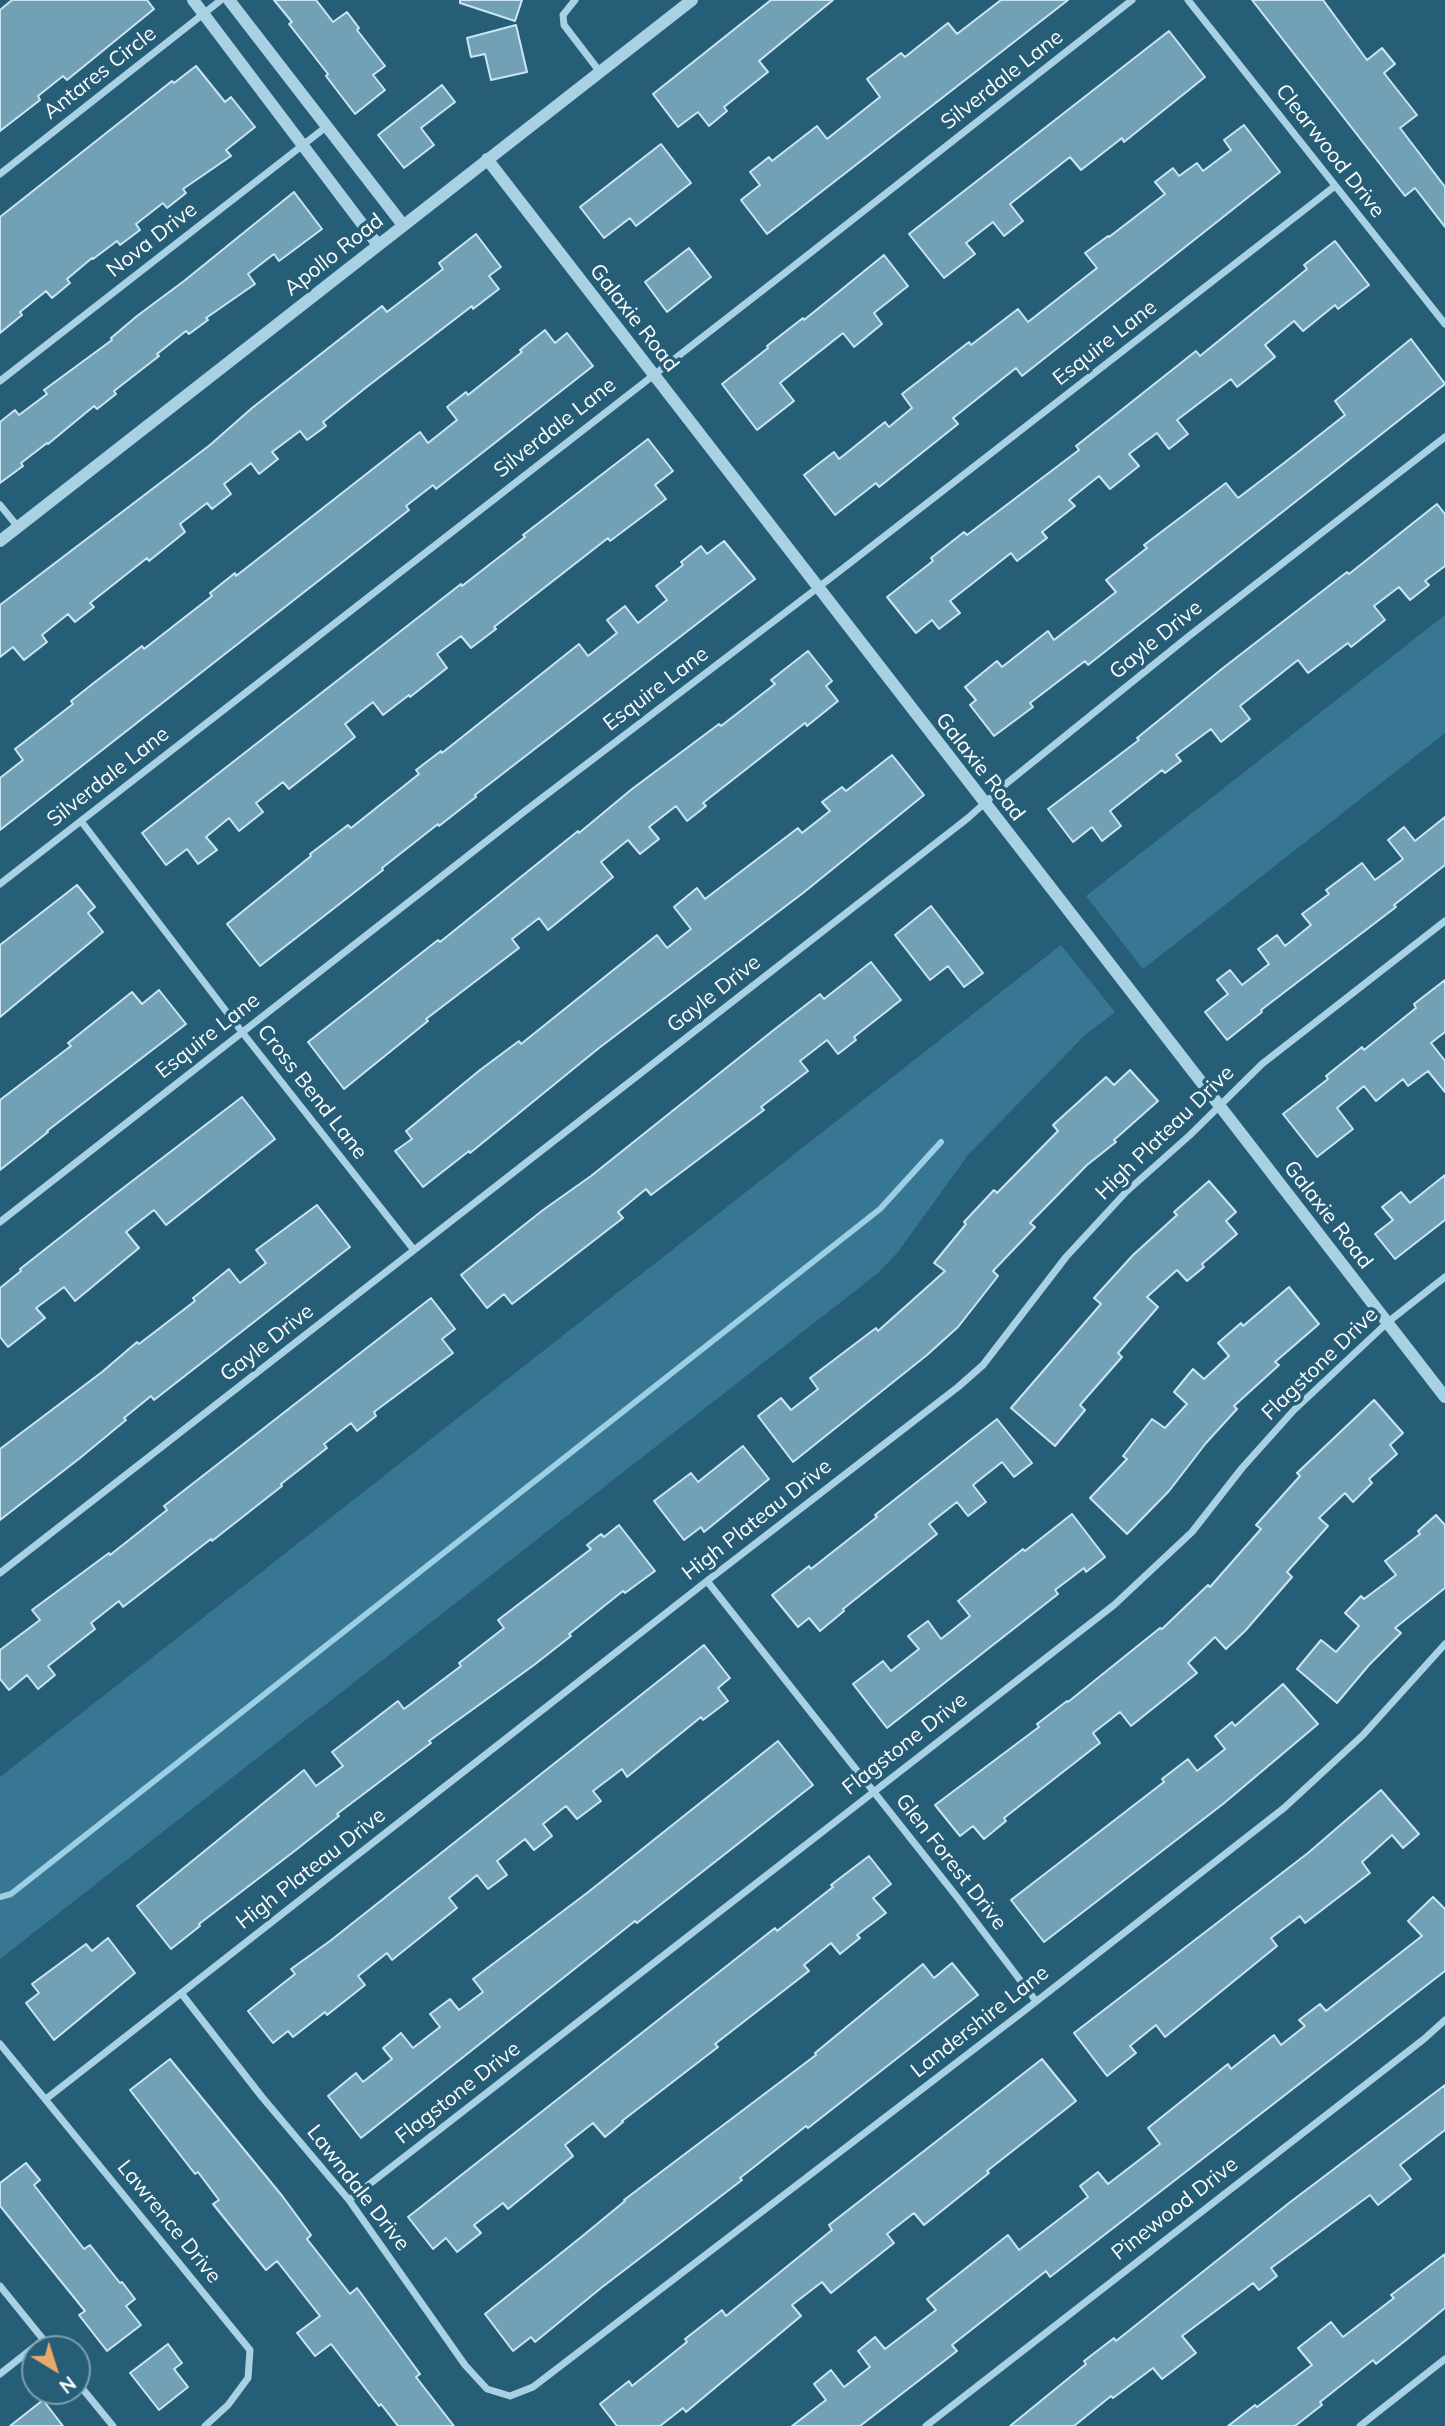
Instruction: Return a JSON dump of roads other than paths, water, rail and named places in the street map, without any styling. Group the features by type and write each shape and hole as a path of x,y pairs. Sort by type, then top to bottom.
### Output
{"street":[{"path":"194,0 378,245"},
{"name":"Antares Circle","path":"0,174 221,0"},
{"path":"229,0 403,225"},
{"path":"575,0 563,15 564,25 600,72"},
{"name":"Apollo Road","path":"0,541 692,0"},
{"name":"Silverdale Lane","path":"0,884 1132,0"},
{"name":"Clearwood Drive","path":"1188,0 1445,324"},
{"name":"Nova Drive","path":"0,381 326,127"},
{"name":"Galaxie Road","path":"487,159 1445,1397"},
{"name":"Esquire Lane","path":"0,1222 524,811 1335,186"},
{"name":"Gayle Drive","path":"0,1573 984,803 1189,636 1445,437"},
{"path":"0,505 18,527"},
{"name":"Cross Bend Lane","path":"81,821 414,1251"},
{"name":"High Plateau Drive","path":"46,2099 958,1387 983,1365 1066,1257 1126,1192 1262,1064 1445,921"},
{"name":"Flagstone Drive","path":"349,2200 1114,1605 1192,1532 1242,1468 1294,1410 1388,1322 1445,1277"},
{"name":"Glen Forest Drive","path":"707,1581 1037,2001"},
{"name":"Landershire Lane","path":"510,2396 533,2387 1284,1808 1363,1735 1445,1644"},
{"name":"Lawndale Drive","path":"181,1993 262,2097 349,2200 465,2365 487,2389 510,2396"},
{"name":"Pinewood Drive","path":"926,2426 1445,2020"},
{"name":"Lawrence Drive","path":"0,2044 250,2350 248,2378 228,2405 205,2426"},
{"path":"0,2286 39,2335"},
{"path":"0,2374 21,2357"},
{"path":"1360,2426 1445,2359"},
{"path":"91,2399 113,2426"}],"waterway":[{"path":"0,1897 11,1894 880,1209 941,1142"}]}
